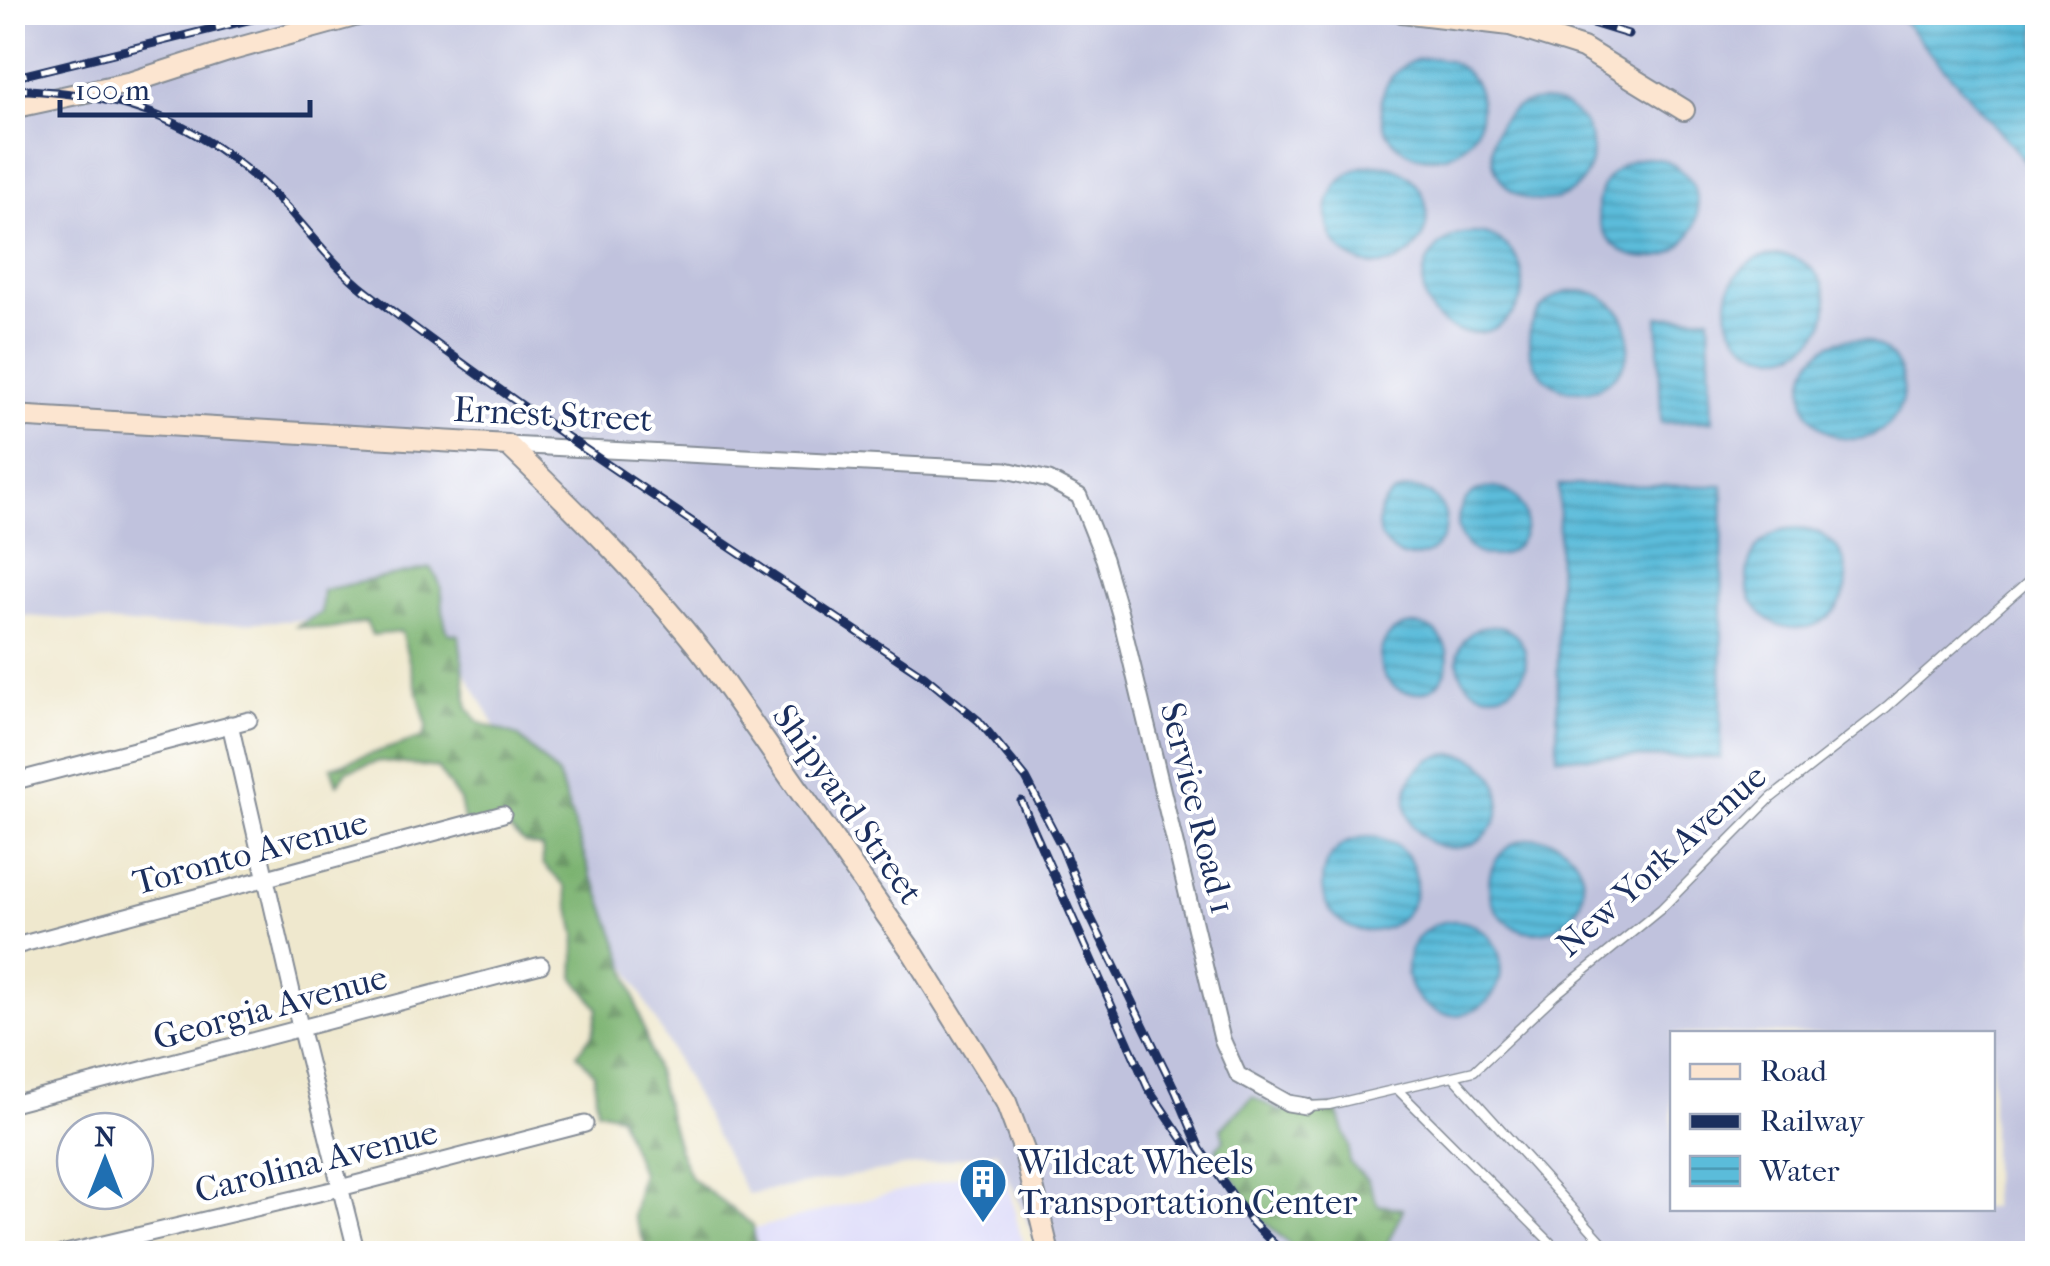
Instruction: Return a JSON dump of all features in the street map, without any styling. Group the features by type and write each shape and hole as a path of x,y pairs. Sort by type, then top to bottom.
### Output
{"street":[{"path":"12,108 132,82 369,12"},
{"path":"1402,12 1510,24 1572,44 1684,110"},
{"name":"Ernest Street","path":"12,416 1006,470 1069,488 1082,501"},
{"name":"Shipyard Street","path":"508,445 638,574 684,628 913,953 1006,1102 1025,1153 1049,1254"},
{"name":"Service Road 1","path":"1082,501 1120,614 1222,1039 1238,1075 1288,1103"},
{"path":"12,782 249,720"},
{"path":"230,724 357,1254"},
{"name":"Toronto Avenue","path":"12,947 502,814"},
{"name":"Georgia Avenue","path":"12,1104 542,965"},
{"name":"New York Avenue","path":"1288,1103 1306,1106"},
{"name":"Carolina Avenue","path":"61,1254 340,1188 585,1124"}],"lane":[{"name":"New York Avenue","path":"1306,1106 1329,1106 1474,1072 1554,996 1660,909 1771,798 1887,707 2038,572"},
{"path":"1453,1076 1613,1254"},
{"path":"1398,1090 1562,1254"}],"shaded area":[{"path":"12,13 1896,13 2028,164 2037,158 2037,1253 1041,1253 997,1151 747,1194 591,898 425,600 357,618 156,626 13,615"},
{"path":"1003,1164 1025,1253 681,1254 680,1248"}],"green space":[{"path":"431,568 440,585 448,633 459,635 468,707 478,722 518,736 558,775 591,877 623,957 678,1148 691,1178 753,1225 755,1242 764,1253 649,1253 633,1216 641,1173 619,1115 597,1110 594,1073 577,1054 593,1033 598,1008 574,977 576,935 565,887 543,864 542,848 524,843 502,824 466,831 460,801 437,768 380,761 347,771 337,784 331,767 423,737 427,726 401,632 372,635 366,622 331,629 297,626 321,613 323,590"},
{"path":"1253,1097 1279,1111 1336,1107 1349,1146 1349,1162 1367,1180 1378,1205 1403,1209 1383,1253 1299,1253 1255,1213 1216,1149 1224,1140 1221,1128"}],"water":[{"path":"1896,13 2037,13 2037,158 2028,164"},
{"path":"1431,58 1450,62 1466,73 1477,89 1481,108 1477,127 1466,143 1450,154 1431,158 1412,154 1396,143 1385,127 1381,108 1385,89 1396,73 1412,62"},
{"path":"1542,101 1561,105 1577,116 1588,132 1592,151 1588,170 1577,186 1561,197 1542,201 1523,197 1507,186 1496,170 1492,151 1496,132 1507,116 1523,105"},
{"path":"1648,158 1667,162 1683,173 1694,189 1698,208 1694,227 1683,243 1667,254 1648,258 1629,254 1613,243 1602,227 1598,208 1602,189 1613,173 1629,162"},
{"path":"1377,165 1396,169 1412,180 1423,196 1427,215 1423,234 1412,250 1396,261 1377,265 1358,261 1342,250 1331,234 1327,215 1331,196 1342,180 1358,169"},
{"path":"1473,233 1492,237 1508,248 1519,264 1523,283 1519,302 1508,318 1492,329 1473,333 1454,329 1438,318 1427,302 1423,283 1427,264 1438,248 1454,237"},
{"path":"1777,255 1796,259 1812,270 1823,286 1827,305 1823,324 1812,340 1796,351 1777,355 1758,351 1742,340 1731,324 1727,305 1731,286 1742,270 1758,259"},
{"path":"1579,291 1598,295 1614,306 1625,322 1629,341 1625,360 1614,376 1598,387 1579,391 1560,387 1544,376 1533,360 1529,341 1533,322 1544,306 1560,295"},
{"path":"1709,316 1712,421 1661,423 1658,317"},
{"path":"1853,339 1872,343 1888,354 1899,370 1903,389 1899,408 1888,424 1872,435 1853,439 1834,435 1818,424 1807,408 1803,389 1807,370 1818,354 1834,343"},
{"path":"1559,485 1723,486 1721,758 1557,757"},
{"path":"1492,488 1516,498 1526,522 1516,546 1492,556 1468,546 1458,522 1468,498"},
{"path":"1412,489 1436,499 1446,523 1436,547 1412,557 1388,547 1378,523 1388,499"},
{"path":"1797,528 1816,532 1832,543 1843,559 1847,578 1843,597 1832,613 1816,624 1797,628 1778,624 1762,613 1751,597 1747,578 1751,559 1762,543 1778,532"},
{"path":"1414,625 1438,635 1448,659 1438,683 1414,693 1390,683 1380,659 1390,635"},
{"path":"1492,626 1516,636 1526,660 1516,684 1492,694 1468,684 1458,660 1468,636"},
{"path":"1453,754 1471,758 1486,768 1496,783 1500,801 1496,819 1486,834 1471,844 1453,848 1435,844 1420,834 1410,819 1406,801 1410,783 1420,768 1435,758"},
{"path":"1369,837 1387,841 1402,851 1412,866 1416,884 1412,902 1402,917 1387,927 1369,931 1351,927 1336,917 1326,902 1322,884 1326,866 1336,851 1351,841"},
{"path":"1536,838 1554,842 1569,852 1579,867 1583,885 1579,903 1569,918 1554,928 1536,932 1518,928 1503,918 1493,903 1489,885 1493,867 1503,852 1518,842"},
{"path":"1454,921 1472,925 1487,935 1497,950 1501,968 1497,986 1487,1001 1472,1011 1454,1015 1436,1011 1421,1001 1411,986 1407,968 1411,950 1421,935 1436,925"}],"railway":[{"path":"12,78 281,12"},
{"path":"1556,12 1628,34"},
{"path":"12,89 84,96 129,106 208,142 267,188 367,292 573,441 924,676 979,721 1026,778 1063,849 1088,912 1200,1149 1249,1219 1284,1254"},
{"path":"1021,801 1148,1088 1188,1147"}],"place":[{"name":"Wildcat Wheels Transportation Center","path":"983,1224"}]}
